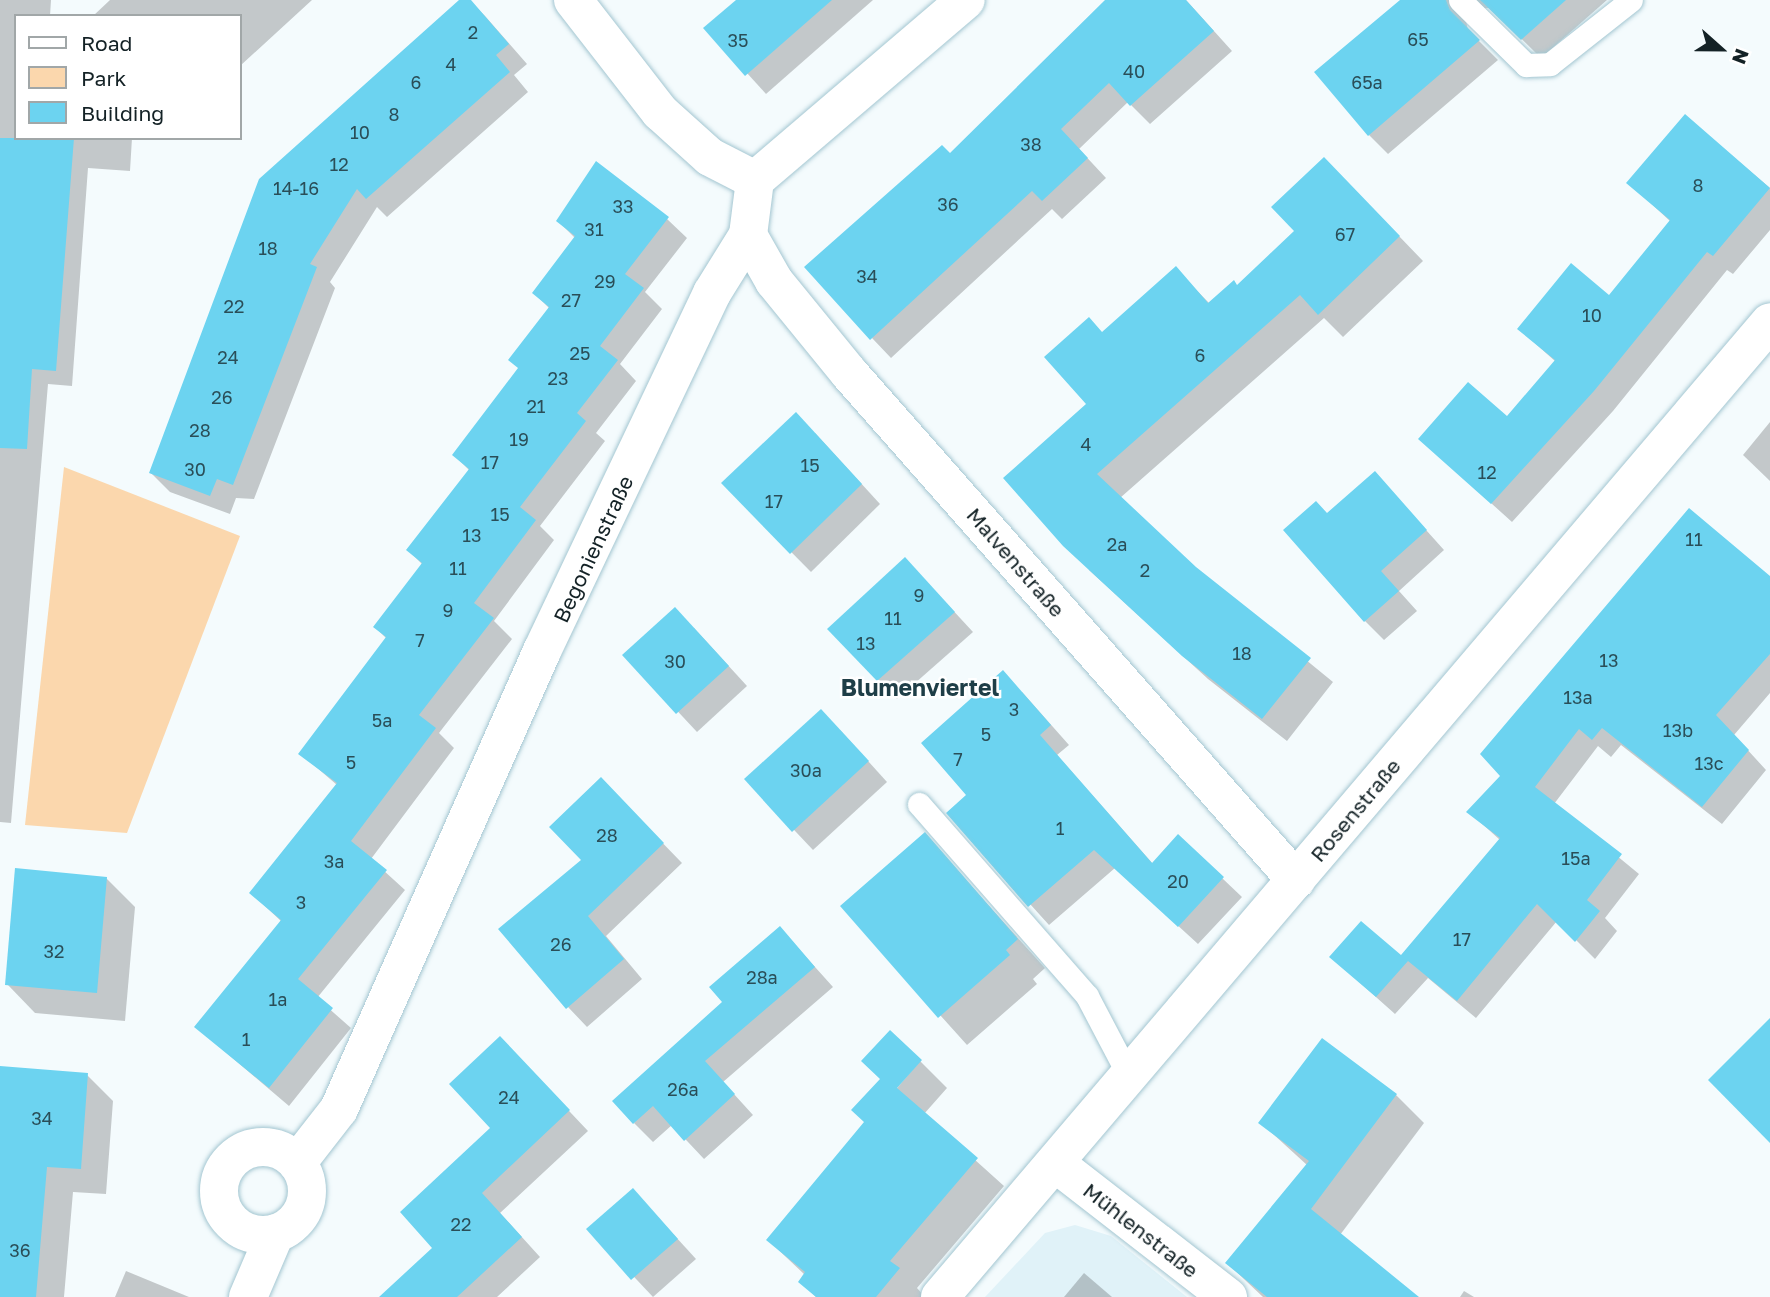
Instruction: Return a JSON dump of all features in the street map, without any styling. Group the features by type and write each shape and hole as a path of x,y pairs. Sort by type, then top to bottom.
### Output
{"street":[{"path":"573,0 660,112 710,158 755,180 966,0"},
{"name":"Begonienstraße","path":"297,1163 340,1109 542,651 712,293 748,235 755,180"},
{"name":"Malvenstraße","path":"748,235 774,281 849,373 1296,880"},
{"name":"Rosenstraße","path":"940,1297 1770,322"},
{"path":"258,1146 280,1150 297,1163 307,1182 305,1204 293,1223 275,1234 248,1233 227,1217 218,1192 223,1170 238,1154 258,1146"},
{"name":"Mühlenstraße","path":"1055,1163 1228,1297"},
{"path":"248,1297 275,1234"}],"lane":[{"path":"1460,0 1526,65 1550,64 1631,0"},
{"path":"919,804 1087,996 1128,1074"}],"shaded area":[{"path":"1075,1225 1111,1236 1187,1297 985,1297 1045,1233"}],"green space":[{"path":"64,467 240,536 127,833 25,825"}],"building":[{"path":"459,0 471,0 509,44 496,55 510,72 366,199 357,189 310,264 317,267 233,485 217,479 210,496 149,473 259,179"},
{"path":"736,0 832,0 745,76 703,28"},
{"path":"1105,0 1186,0 1214,31 1130,106 1109,83 1061,129 1088,158 1042,201 1032,191 870,340 804,267 942,145 950,153"},
{"path":"1400,0 1446,0 1450,10 1480,40 1368,136 1314,72"},
{"path":"1480,0 1566,0 1521,40"},
{"path":"1685,114 1770,188 1713,256 1707,252 1594,391 1491,504 1418,439 1468,382 1507,416 1555,360 1517,329 1571,263 1609,295 1670,220 1626,183"},
{"path":"0,138 74,140 56,371 32,369 27,449 0,448"},
{"path":"1324,157 1400,236 1318,315 1300,295 1097,474 1196,567 1311,658 1262,719 1182,656 1063,546 1003,478 1086,404 1044,357 1089,317 1102,332 1176,266 1208,303 1234,280 1237,285 1294,231 1271,207"},
{"path":"596,161 669,217 625,274 644,288 600,346 618,360 577,413 586,421 520,507 536,520 474,603 494,618 419,715 436,728 351,841 387,870 298,979 333,1008 269,1088 194,1027 281,920 249,893 337,783 298,754 386,637 373,627 422,563 406,550 469,469 452,455 518,368 508,360 549,307 532,293 575,236 556,221"},
{"path":"796,412 862,484 790,554 721,483"},
{"path":"1375,471 1427,530 1381,571 1399,591 1364,622 1283,530 1316,501 1327,513"},
{"path":"1689,508 1770,576 1770,654 1716,715 1749,750 1702,807 1602,728 1592,740 1579,729 1535,787 1622,854 1587,900 1600,911 1575,942 1537,904 1457,1001 1408,961 1376,997 1329,957 1361,921 1401,955 1500,838 1466,812 1500,776 1480,754"},
{"path":"905,557 955,612 877,681 827,629"},
{"path":"675,607 729,666 676,714 622,655"},
{"path":"1003,670 1051,725 1040,735 1152,863 1178,834 1224,877 1178,927 1094,850 1028,907 946,813 966,795 921,743"},
{"path":"821,709 869,761 792,832 744,779"},
{"path":"601,777 664,843 588,916 624,959 566,1009 498,929 581,860 549,827"},
{"path":"925,832 1018,939 1006,950 1010,955 938,1018 840,906"},
{"path":"15,868 107,877 97,993 5,985"},
{"path":"780,926 815,967 705,1061 735,1094 684,1141 653,1106 633,1124 612,1101 722,1002 709,987"},
{"path":"1770,1018 1770,1143 1708,1080"},
{"path":"890,1030 922,1060 897,1088 978,1158 890,1261 900,1268 876,1297 816,1297 798,1282 805,1272 766,1240 864,1122 851,1110 880,1079 861,1061"},
{"path":"500,1036 570,1110 482,1193 522,1237 457,1297 379,1297 432,1248 400,1212 490,1128 449,1084"},
{"path":"1322,1038 1397,1094 1311,1209 1419,1297 1267,1297 1225,1263 1309,1161 1258,1123"},
{"path":"0,1066 88,1073 81,1169 47,1167 36,1297 0,1297"},
{"path":"633,1188 678,1239 631,1280 586,1229"}],"district":[{"name":"Blumenviertel","path":"920,687"}]}
